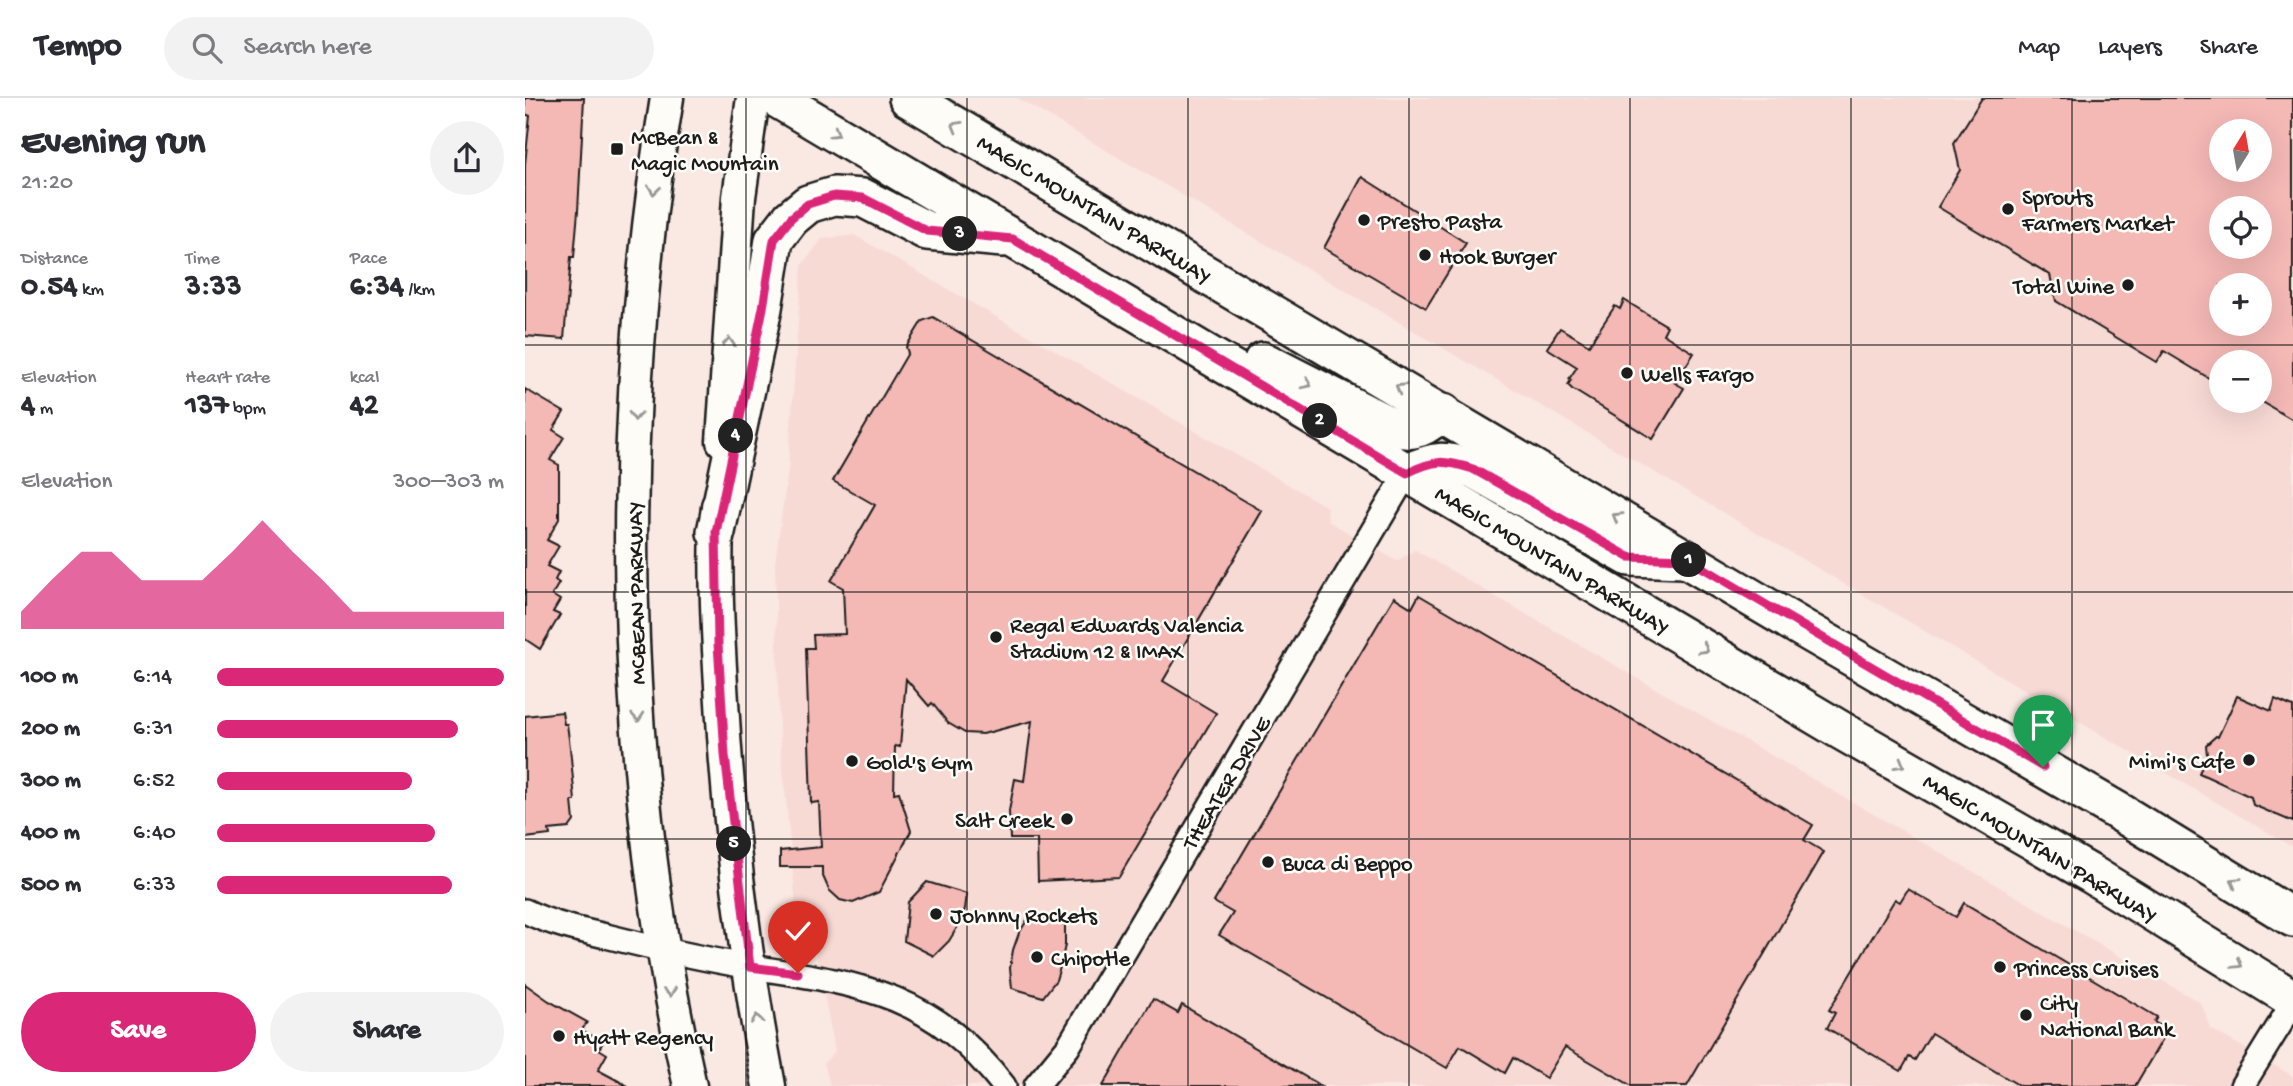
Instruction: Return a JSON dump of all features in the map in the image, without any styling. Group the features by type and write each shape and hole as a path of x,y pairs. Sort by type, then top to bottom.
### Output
{"main road":[{"name":"MCBEAN PARKWAY","path":"667,98 645,267 636,381 632,494 633,609 638,722 649,836 671,1003 690,1086"},
{"path":"753,98 739,197 716,532 718,644 725,755 758,1032 769,1086"},
{"name":"MAGIC MOUNTAIN PARKWAY","path":"776,98 1842,731 2091,874 2293,1001"},
{"name":"MAGIC MOUNTAIN PARKWAY","path":"908,98 2121,813 2293,918"},
{"path":"716,532 763,308 774,240 791,218 808,204 834,196 863,198 927,231 1013,239"},
{"path":"1132,310 1213,336 1404,430 1418,430 1443,413"},
{"path":"1407,473 1430,462 1446,461 1473,469 1629,557 1688,559"}],"street":[{"name":"THEATER DRIVE","path":"1036,1086 1068,1047 1407,473"},
{"path":"525,911 560,925 750,967 849,983 897,999 938,1020 982,1058 1003,1086"},
{"path":"2242,1086 2293,1001"}],"shaded area":[{"path":"1017,98 2293,98 2293,846 2289,845"},
{"path":"854,235 1327,507 1328,521 1397,561 1415,550 2201,1003 2211,1029 2293,1076 2293,1086 830,1086 824,1063 835,1051 810,923 796,906 779,727 775,563 788,469 802,265 822,239"}],"building":[{"path":"525,98 584,98 578,211 564,339 525,336 525,164 530,116 525,114"},
{"path":"1982,98 2293,98 2293,420 2272,408 2272,350 2209,350 2209,378 2164,351 2157,362 2056,301 2050,275 1938,207 1960,170 1954,143"},
{"path":"1362,177 1466,243 1426,308 1324,248"},
{"name":"Wells Fargo","path":"1624,300 1667,326 1663,334 1694,353 1675,383 1684,388 1653,439 1572,389 1568,385 1571,380 1569,379 1577,367 1547,348 1560,328 1589,345 1615,306 1620,309"},
{"path":"933,317 1262,511 1163,681 1216,713 1119,877 1038,881 1037,839 1010,839 1009,811 1015,779 1024,781 1032,721 983,734 965,733 948,723 932,703 929,706 906,679 900,747 895,746 894,793 899,792 911,831 879,892 853,903 840,900 829,890 822,867 780,867 780,851 821,847 819,802 811,803 806,648 814,648 813,635 845,634 843,588 831,581 875,505 833,481 908,353 906,347 922,321"},
{"path":"525,389 564,412 553,430 564,437 550,460 559,465 559,519 547,540 559,546 547,566 559,572 555,580 559,583 552,595 560,600 553,612 560,615 540,649 525,639"},
{"path":"1419,595 1813,825 1804,840 1824,852 1687,1086 1632,1086 1565,1047 1546,1078 1513,1058 1505,1073 1460,1046 1447,1068 1219,935 1233,913 1214,902 1394,597 1412,608"},
{"name":"Mimi's Cafe","path":"2237,696 2271,711 2275,699 2293,707 2293,822 2253,805 2251,797 2199,773 2207,755 2206,745 2218,737"},
{"path":"562,712 564,724 567,724 570,747 574,821 569,828 549,830 550,835 525,838 525,716"},
{"name":"Johnny Rockets","path":"927,882 967,894 965,909 958,926 949,941 934,956 904,941 908,902"},
{"name":"Princess Cruises","path":"1908,889 1956,917 1964,903 2157,1017 2154,1022 2168,1030 2135,1086 2020,1086 1931,1033 1915,1060 1909,1057 1901,1071 1827,1028 1835,1013 1829,1010 1895,899 1900,902"},
{"name":"Chipotle","path":"1031,914 1065,924 1061,964 1056,980 1043,997 1012,988 1010,968 1013,950 1019,933"},
{"name":"Hyatt Regency","path":"525,984 587,1022 582,1030 603,1042 599,1049 607,1054 598,1070 628,1086 525,1086"},
{"path":"1153,999 1178,1013 1182,1005 1321,1086 1103,1086"}],"place":[{"name":"McBean & Magic Mountain","path":"617,149"},
{"name":"Sprouts Farmers Market","path":"2008,209"},
{"name":"Presto Pasta","path":"1364,220"},
{"name":"Hook Burger","path":"1425,255"},
{"name":"Total Wine","path":"2128,285"},
{"name":"Wells Fargo","path":"1627,373"},
{"name":"Regal Edwards Valencia Stadium 12 & IMAX","path":"996,637"},
{"name":"Mimi's Cafe","path":"2249,760"},
{"name":"Gold's Gym","path":"852,761"},
{"name":"Salt Creek","path":"1067,819"},
{"name":"Buca di Beppo","path":"1268,862"},
{"name":"Johnny Rockets","path":"936,914"},
{"name":"Chipotle","path":"1037,957"},
{"name":"Princess Cruises","path":"2000,967"},
{"name":"City National Bank","path":"2026,1015"},
{"name":"Hyatt Regency","path":"559,1036"}],"route":[{"path":"798,973 750,967 736,867 725,755 718,644 716,532 763,308 774,240 791,218 808,204 834,196 863,198 927,231 1013,239 1407,473 1430,462 1446,461 1473,469 1629,557 1688,559 2043,767"}]}
